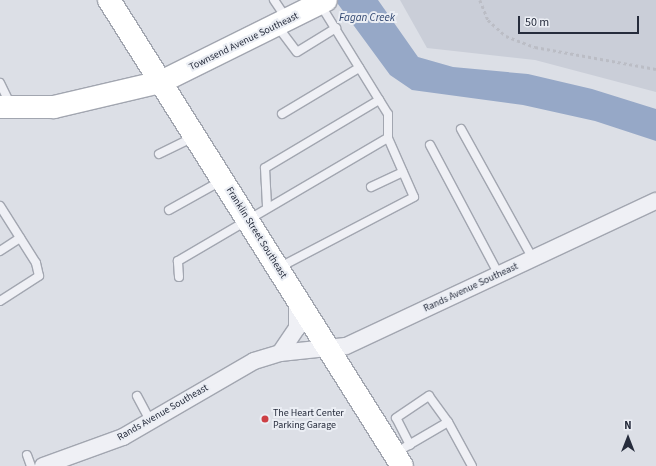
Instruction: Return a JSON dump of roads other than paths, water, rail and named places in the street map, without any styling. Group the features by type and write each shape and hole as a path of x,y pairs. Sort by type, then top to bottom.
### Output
{"street":[{"name":"Franklin Street Southeast","path":"109,0 328,350 402,455"},
{"name":"Townsend Avenue Southeast","path":"6,107 54,107 160,82 283,24 322,1"},
{"name":"Rands Avenue Southeast","path":"43,466 107,444 150,422 233,371 280,353 328,350 346,346 656,202"},
{"path":"280,353 297,328 297,300"}],"lane":[{"path":"274,0 283,24 297,52 336,28"},
{"path":"277,268 414,196 388,138 388,114 359,68 322,1"},
{"path":"282,114 359,68"},
{"path":"0,83 6,107"},
{"path":"267,206 265,168 379,100"},
{"path":"461,130 533,259"},
{"path":"159,154 195,137"},
{"path":"179,277 178,261 267,206 388,138"},
{"path":"430,145 499,275"},
{"path":"371,187 403,172"},
{"path":"169,210 223,180"},
{"path":"0,206 20,238 39,276 0,301"},
{"path":"0,252 20,238"},
{"path":"137,396 150,422"},
{"path":"448,422 402,455 396,418 429,396 448,422 472,466"},
{"path":"27,455 31,466"}],"water":[{"name":"Fagan Creek","path":"335,0 378,0 418,57 453,67 528,74 592,89 656,109 656,141 595,121 523,105 412,90 390,75"}],"place":[{"name":"The Heart Center Parking Garage","path":"265,419"}]}
